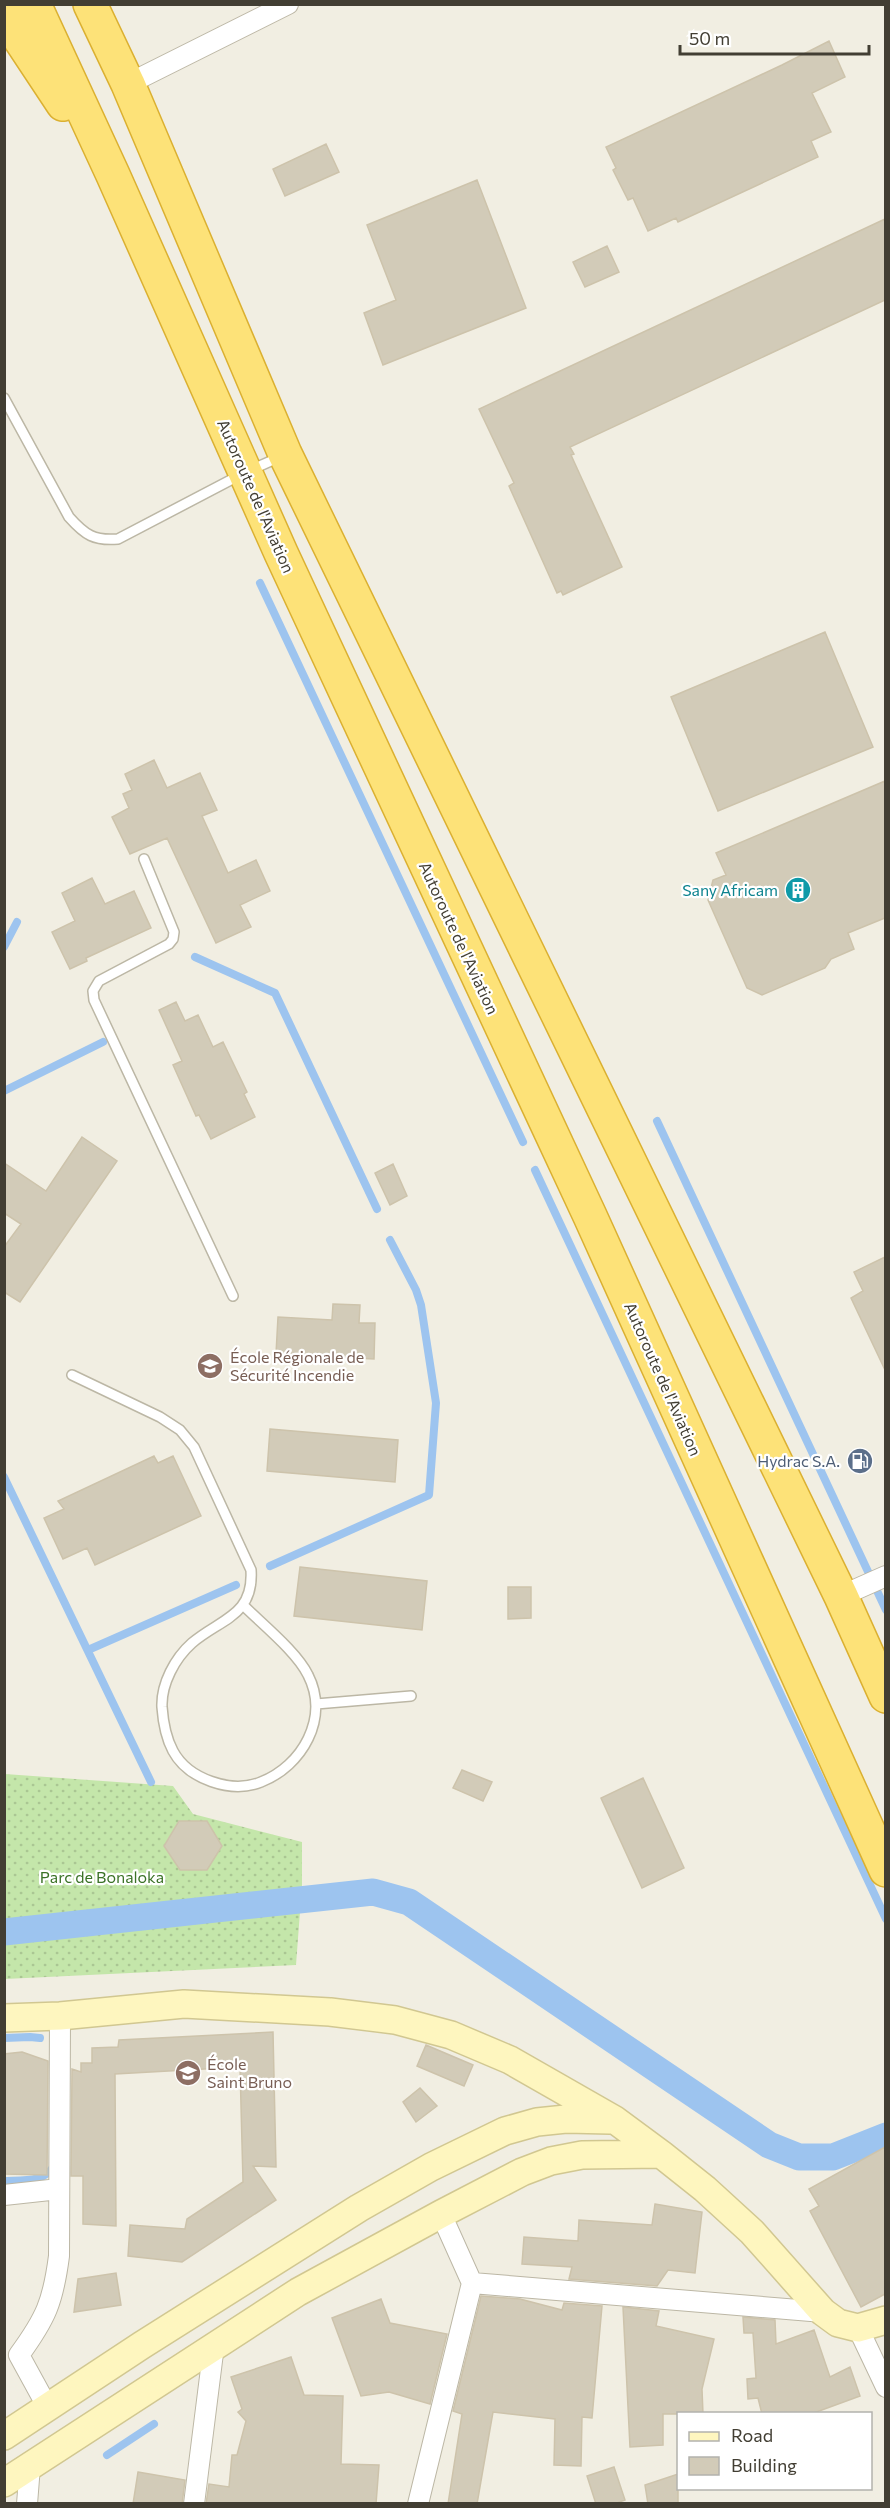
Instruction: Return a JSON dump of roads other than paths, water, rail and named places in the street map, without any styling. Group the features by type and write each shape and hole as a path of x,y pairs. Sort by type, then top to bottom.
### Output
{"highway":[{"name":"Autoroute de l'Aviation","path":"34,4 246,472 280,553 590,1216 885,1870"},
{"path":"90,4 128,84 285,454 841,1596 885,1696"},
{"path":"4,15 48,84 112,175"}],"main road":[{"path":"4,2018 60,2016 184,2004 330,2012 395,2020 451,2035 510,2060 615,2120 661,2154 705,2189 752,2232 823,2312 838,2323 858,2328 885,2320"},
{"path":"4,2436 142,2345 359,2208 431,2167 505,2131 537,2122 566,2119 615,2120"},
{"path":"4,2483 298,2292 522,2172 551,2161 601,2154 661,2154"}],"street":[{"path":"128,84 288,4"},
{"path":"841,1596 885,1576"},
{"path":"48,2408 12,2360 41,2325 54,2292 59,2256 60,2016"},
{"path":"4,2195 59,2189"},
{"path":"418,2504 472,2283 441,2214"},
{"path":"472,2283 823,2312"},
{"path":"858,2328 885,2387"},
{"path":"194,2504 214,2345"},
{"path":"27,2504 30,2466"}],"lane":[{"path":"4,398 69,517 82,531 102,540 118,539 285,454"},
{"path":"144,859 174,932 173,939 169,944 99,981 93,991 94,1000 233,1296"},
{"path":"72,1375 160,1417 180,1430 194,1447 251,1570 252,1587 243,1605 220,1626 193,1642 176,1662 165,1683 162,1705 165,1730 173,1752 188,1768 211,1782 236,1786 259,1783 283,1770 304,1748 313,1727 316,1704 308,1675 289,1650 243,1605"},
{"path":"316,1704 411,1696"}],"waterway":[{"path":"260,583 523,1142"},
{"path":"4,947 17,922"},
{"path":"195,957 275,993 377,1209"},
{"path":"4,1091 103,1042"},
{"path":"657,1121 886,1610"},
{"path":"535,1170 886,1919"},
{"path":"270,1566 429,1495 436,1403 421,1305 416,1290 390,1240"},
{"path":"4,1477 151,1782"},
{"path":"88,1650 236,1585"},
{"path":"4,1932 373,1892 409,1902 769,2145 799,2157 833,2157 886,2136"},
{"path":"4,2038 40,2038"},
{"path":"4,2181 40,2177 46,2175 55,2164"},
{"path":"107,2455 154,2424"}],"place":[{"name":"Sany Africam","path":"798,890"},
{"name":"École Régionale de Sécurité Incendie","path":"210,1366"},
{"name":"Hydrac S.A.","path":"860,1461"},
{"name":"École Saint Bruno","path":"188,2073"}],"park label":[{"name":"Parc de Bonaloka","path":"102,1877"}]}
